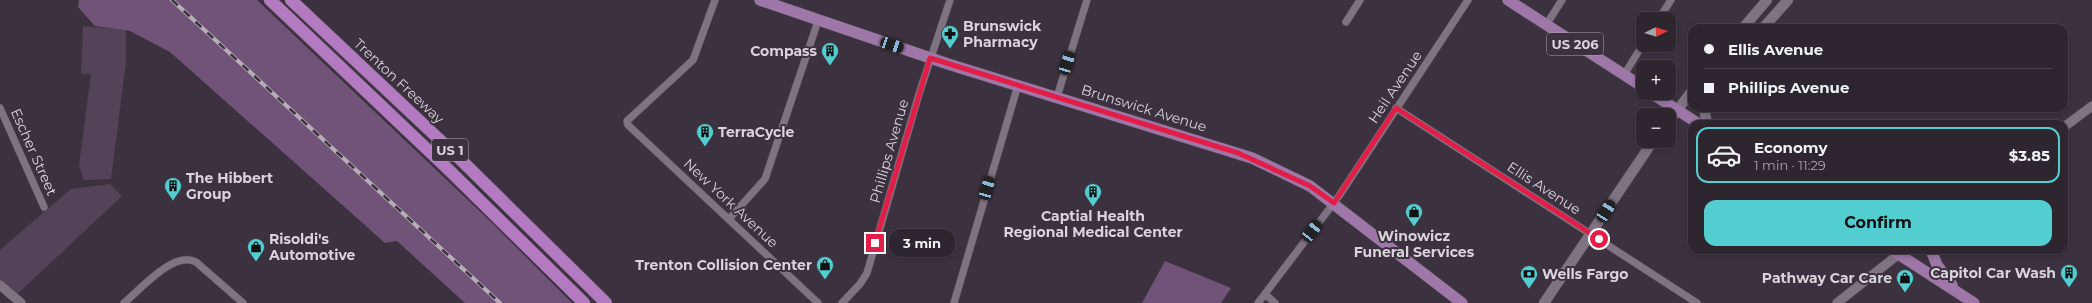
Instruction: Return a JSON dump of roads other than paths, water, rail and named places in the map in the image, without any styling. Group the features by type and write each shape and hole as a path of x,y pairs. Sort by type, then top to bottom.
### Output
{"highway":[{"name":"US 1","path":"270,0 451,172 584,303"},
{"name":"Trenton Freeway","path":"290,0 458,157 606,303"}],"main road":[{"name":"Brunswick Avenue","path":"760,0 930,58 1246,156 1310,186 1462,303"},
{"name":"US 206","path":"1508,0 1636,83"},
{"path":"1746,24 1767,0"},
{"path":"1767,24 1788,0"},
{"path":"1678,110 1688,96"},
{"path":"1662,100 1693,120"},
{"path":"1678,110 1688,102"},
{"path":"1544,303 1648,148"},
{"path":"1902,254 1974,303"},
{"path":"1933,254 1938,265 1955,291"}],"street":[{"name":"New York Avenue","path":"715,0 693,60 627,121 628,125 818,303"},
{"name":"Phillips Avenue","path":"842,303 864,279 867,273 930,58 950,0"},
{"path":"1057,97 1087,0"},
{"path":"1346,22 1360,0"},
{"name":"Heil Avenue","path":"1258,303 1334,203 1468,0"},
{"path":"1546,25 1562,0"},
{"path":"1663,12 1671,0"},
{"path":"729,219 761,184 767,174 818,20"},
{"path":"1624,75 1638,52"},
{"path":"954,303 1018,85"},
{"path":"2068,124 2092,106"},
{"name":"Escher Street","path":"0,108 44,207"},
{"name":"Ellis Avenue","path":"1396,108 1697,303"},
{"path":"1836,303 1894,254"},
{"path":"124,303 174,261 187,258 196,262 243,303"},
{"path":"0,285 21,303"},
{"path":"1265,294 1275,303"}],"railway":[{"path":"172,0 500,303"}],"place":[{"name":"Brunswick Pharmacy","path":"950,49"},
{"name":"Compass","path":"830,66"},
{"name":"TerraCycle","path":"705,147"},
{"name":"The Hibbert Group","path":"173,201"},
{"name":"Captial Health Regional Medical Center","path":"1093,207"},
{"name":"Winowicz Funeral Services","path":"1414,227"},
{"name":"Risoldi's Automotive","path":"256,262"},
{"name":"Trenton Collision Center","path":"825,280"},
{"name":"Capitol Car Wash","path":"2069,288"},
{"name":"Wells Fargo","path":"1529,289"},
{"name":"Pathway Car Care","path":"1905,293"}]}
